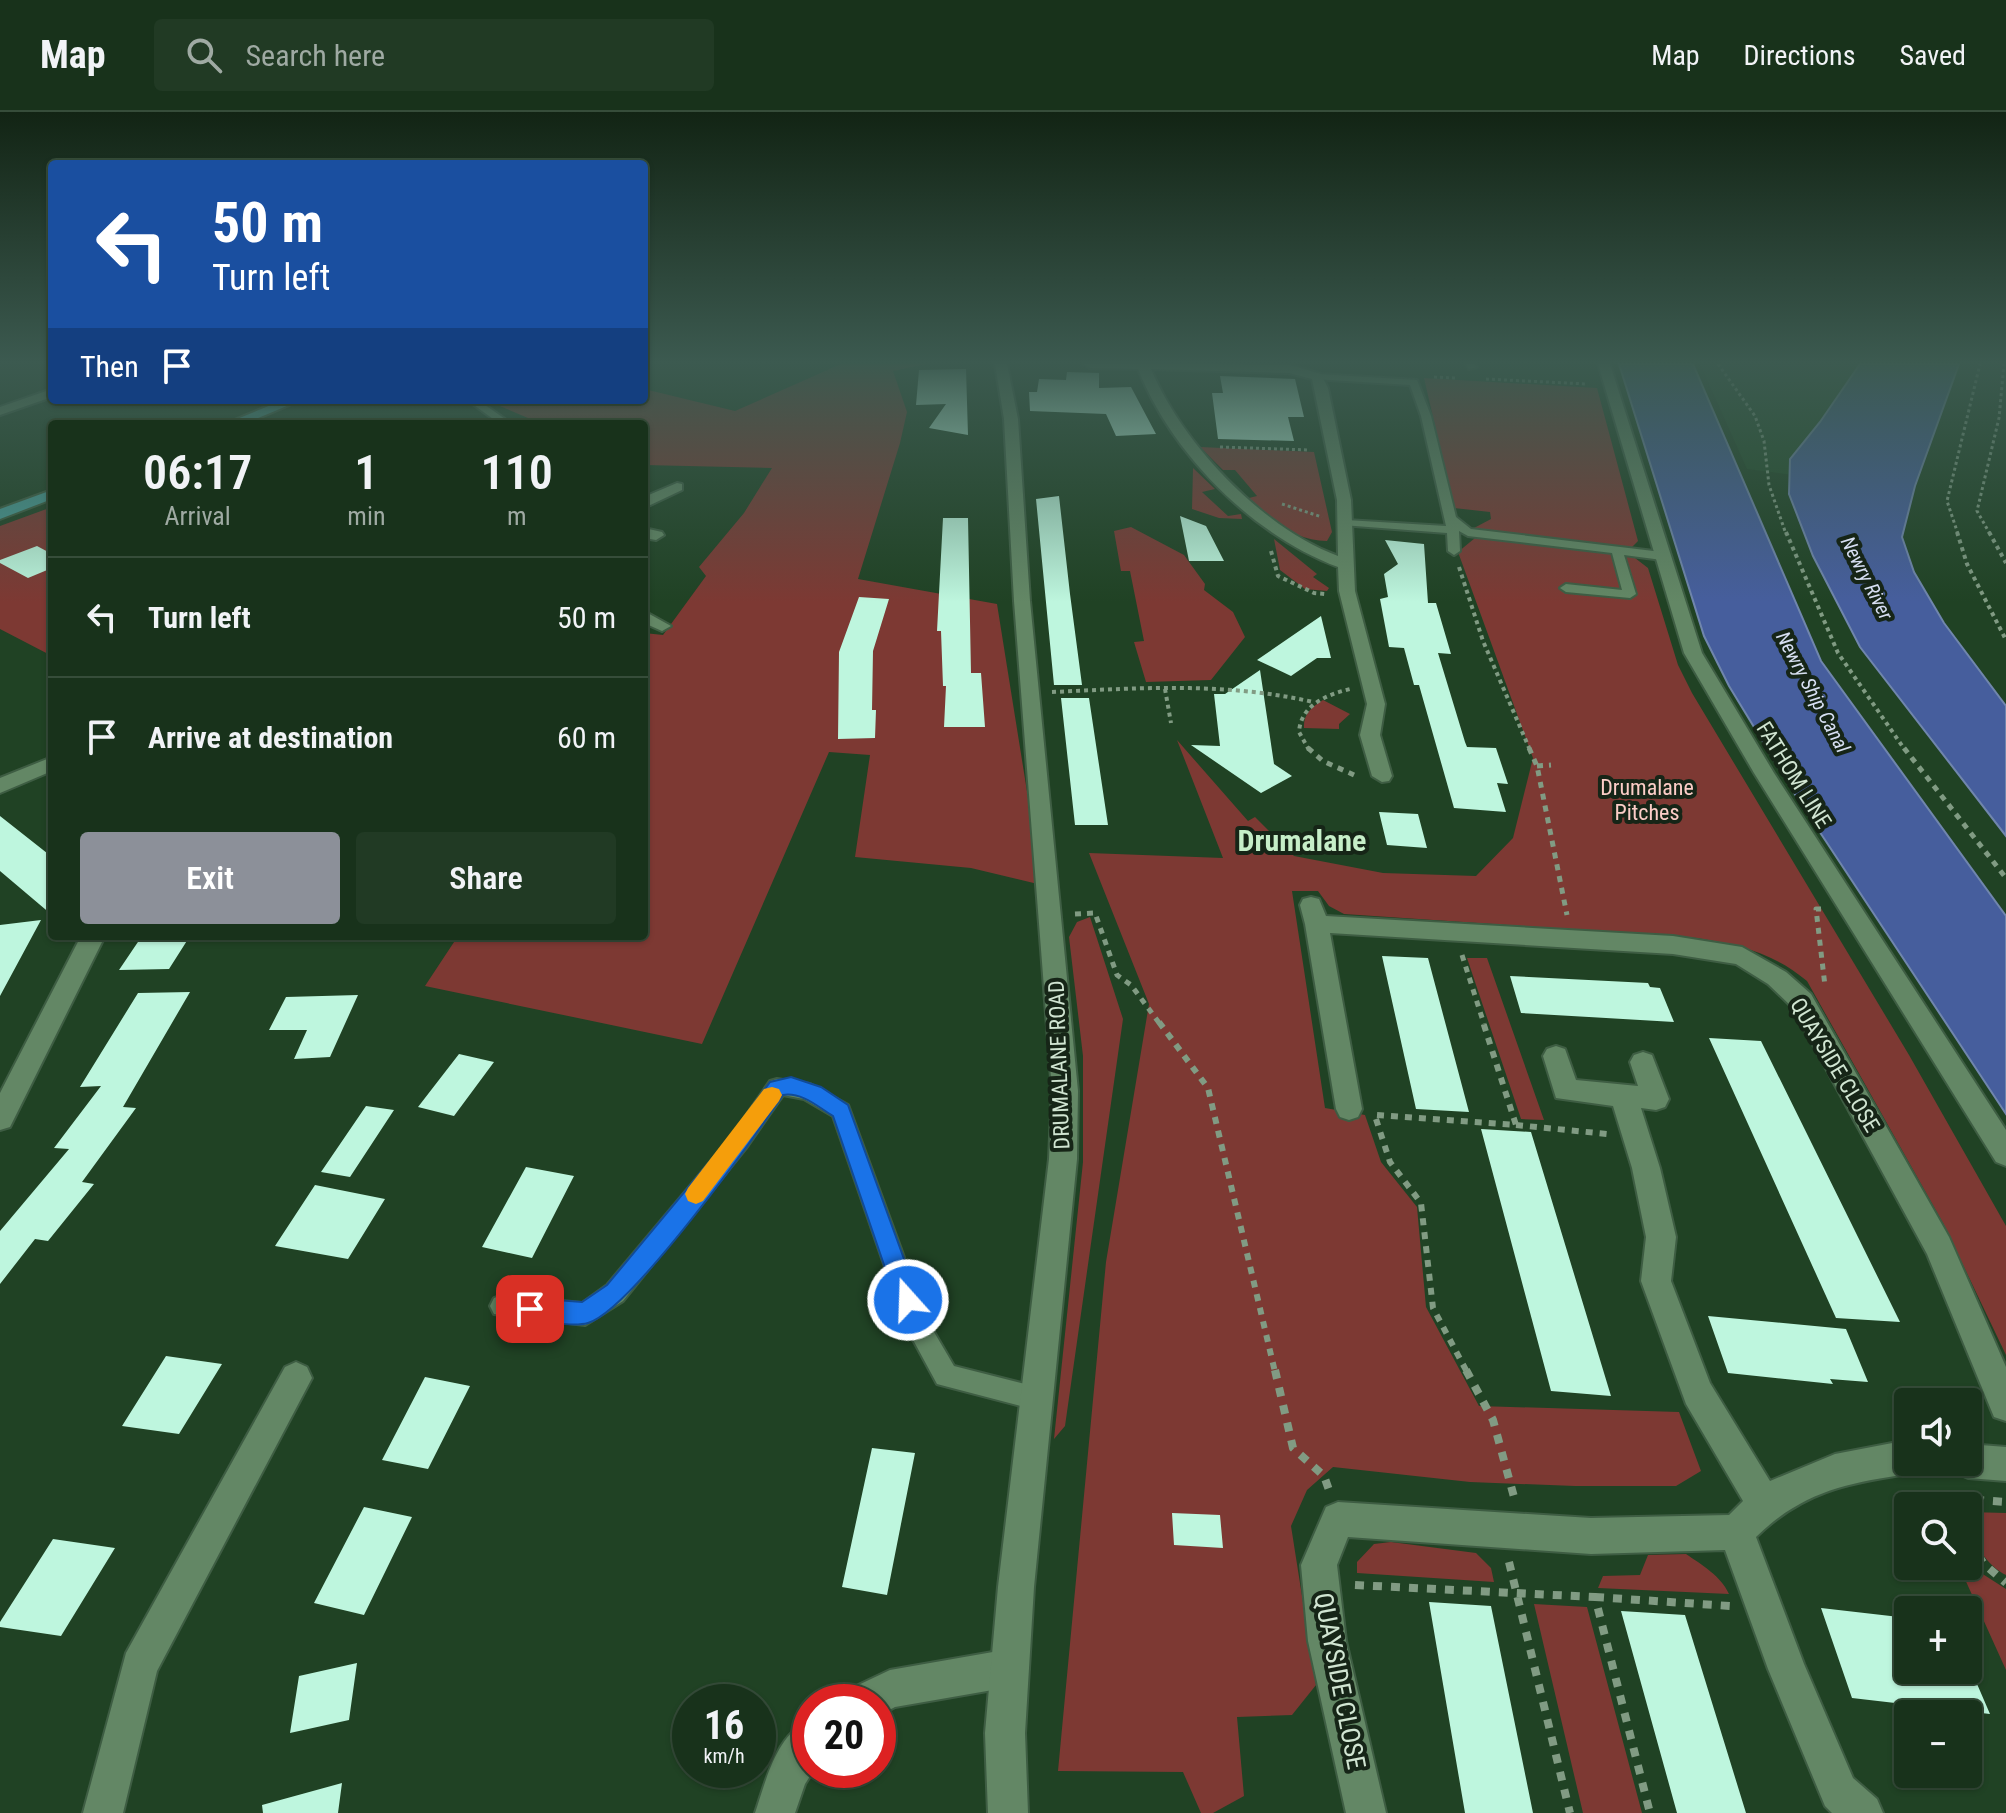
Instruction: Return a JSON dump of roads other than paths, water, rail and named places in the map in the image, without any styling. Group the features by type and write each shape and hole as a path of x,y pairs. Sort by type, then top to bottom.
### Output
{"main road":[{"path":"0,514 48,496"}],"street":[{"name":"DRUMALANE ROAD","path":"1008,1813 1005,1733 1010,1668 1063,1159 1065,1091 1022,601 1012,443"},
{"path":"1190,443 1274,527 1308,551 1344,564"},
{"path":"1333,443 1346,523 1344,564 1348,594 1376,704 1370,735 1382,776"},
{"name":"FATHOM LINE","path":"1625,443 1693,653 1716,697 2006,1154"},
{"path":"648,501 677,487"},
{"path":"648,618 662,626"},
{"path":"0,786 48,765"},
{"name":"QUAYSIDE CLOSE","path":"1349,1109 1314,914 1455,932 1673,945 1742,956 1777,978 1806,1009 1939,1247 2006,1405"},
{"path":"0,1119 91,940"},
{"path":"1556,1056 1565,1090 1656,1099 1643,1062"},
{"path":"1623,1094 1637,1136 1661,1237 1656,1281 1697,1393 1764,1504"},
{"path":"103,1813 139,1666 296,1378"},
{"path":"1863,1813 1839,1792 1736,1532 1764,1504 1822,1472 1894,1459"},
{"path":"1982,1462 2006,1464"},
{"name":"QUAYSIDE CLOSE","path":"1366,1813 1327,1641 1319,1565 1338,1519 1591,1536 1736,1532"},
{"path":"896,1688 1010,1668"},
{"path":"775,1813 792,1768"}],"lane":[{"path":"1432,443 1454,551"},
{"path":"1346,523 1451,524 1468,532 1662,556"},
{"path":"1566,588 1630,594 1617,551"},
{"path":"502,1306 585,1314 615,1293 739,1142 777,1087 791,1085 813,1093 841,1111 917,1325 946,1376 1036,1398"}],"water":[{"name":"Newry Ship Canal","path":"1644,443 1727,443 1821,661 2006,916 2006,1114 1796,796 1729,686 1704,636"},
{"name":"Newry River","path":"1803,443 1930,443 1902,537 1914,572 1944,623 2006,706 2006,836 1860,647 1813,556 1789,494 1790,459"}],"district":[{"name":"Drumalane","path":"1302,840"}],"park label":[{"name":"Drumalane Pitches","path":"1647,800"}]}
